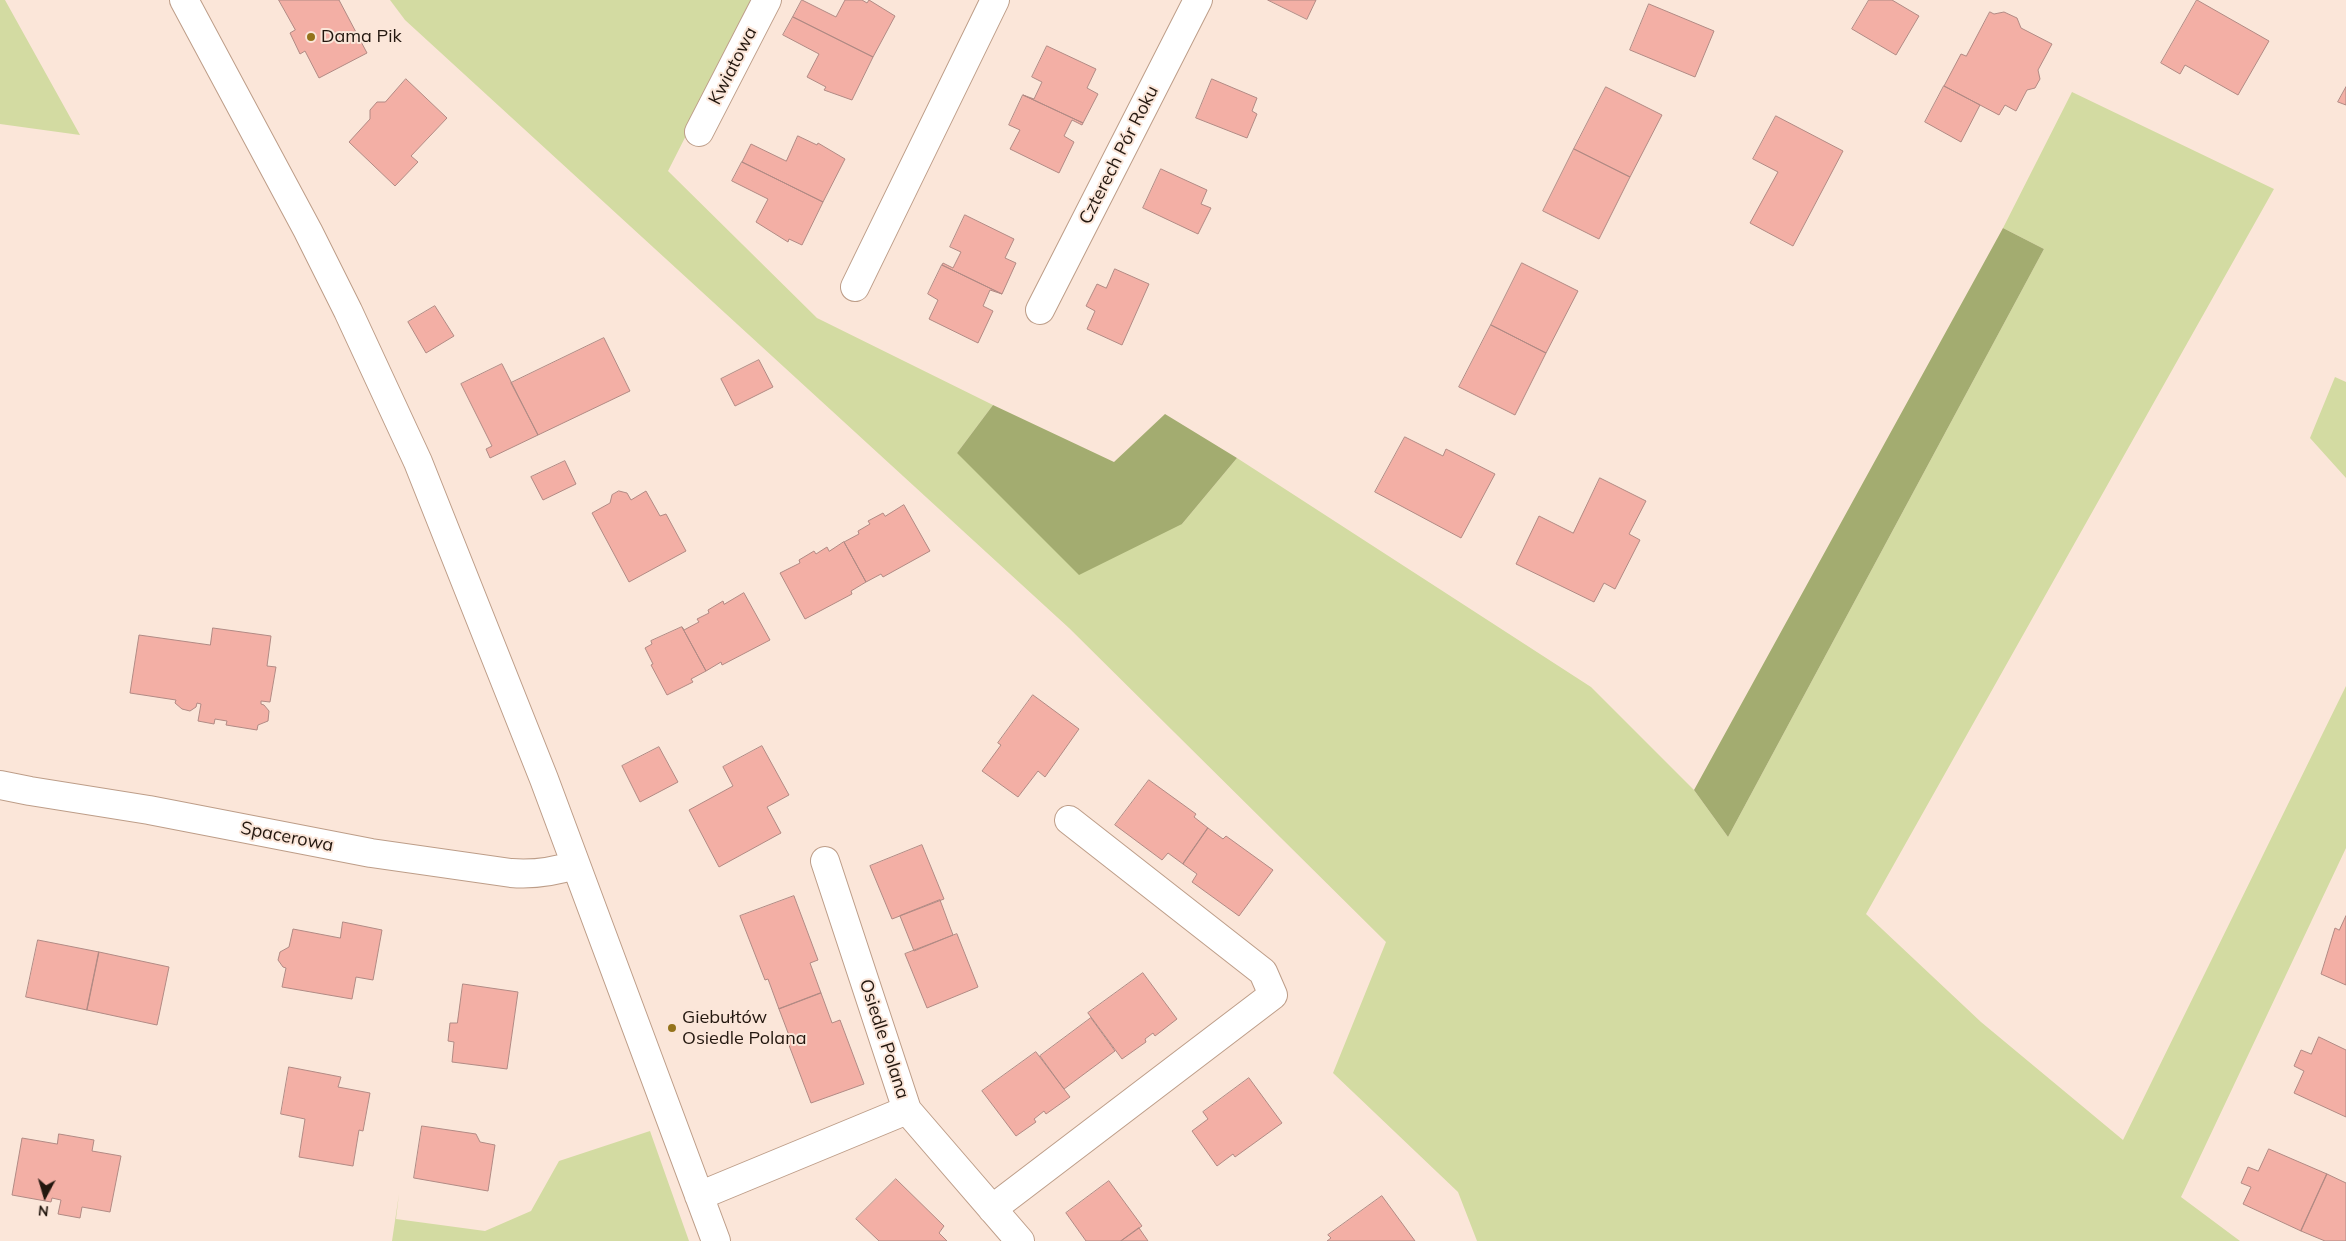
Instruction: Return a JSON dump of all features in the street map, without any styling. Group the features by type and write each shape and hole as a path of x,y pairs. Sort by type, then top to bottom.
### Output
{"street":[{"path":"184,0 317,249 418,462 537,761 716,1241"},
{"name":"Kwiatowa","path":"699,132 768,0"},
{"path":"855,287 995,0"},
{"name":"Czterech Pór Roku","path":"1040,310 1198,0"},
{"name":"Spacerowa","path":"0,784 30,791 149,810 370,853 511,874 530,875 548,873 575,865"},
{"path":"992,1209 1273,995 1262,972 1069,820"},
{"name":"Osiedle Polana","path":"825,861 907,1110 1020,1241"},
{"path":"700,1196 907,1110"}],"green space":[{"path":"0,0 5,0 80,135 0,124"},
{"path":"390,0 755,0 668,171 817,318 993,405 957,453 1182,524 1237,458 1591,687 1694,790 1728,837 2044,249 2003,228 2072,92 2274,189 1866,914 1981,1022 2123,1140 2346,686 2346,848 2181,1197 2240,1241 1477,1241 1458,1192 1333,1073 1386,942 1069,628 405,20"},
{"path":"2003,228 2044,249 1728,837 1694,790"},
{"path":"2335,377 2346,382 2346,478 2310,438"},
{"path":"993,405 1114,462 1165,414 1237,458 1182,524 1079,575 957,453"},
{"path":"650,1131 689,1241 392,1241 399,1194 396,1219 485,1231 531,1211 559,1161"}],"building":[{"path":"279,0 339,0 367,53 319,78 305,51 300,54 290,33 295,30"},
{"path":"802,0 836,17 845,0 862,0 867,3 869,0 895,16 873,57 793,17"},
{"path":"1268,0 1316,0 1307,19"},
{"path":"1869,0 1892,0 1919,16 1896,55 1852,29"},
{"path":"2197,0 2269,41 2238,95 2185,65 2180,74 2161,63"},
{"path":"1649,4 1714,31 1695,77 1630,50"},
{"path":"1990,12 1994,14 2004,12 2017,18 2021,28 2052,44 2038,70 2040,79 2035,88 2027,90 2016,111 2005,105 1999,115 1944,86 1961,54 1966,56"},
{"path":"793,17 873,57 852,100 824,90 826,87 807,77 819,54 783,35"},
{"path":"1047,46 1096,69 1087,88 1098,94 1083,123 1023,95 1034,99 1042,82 1032,77"},
{"path":"406,79 447,118 411,156 418,162 395,186 349,142 370,119 370,110 377,102 385,102"},
{"path":"1212,79 1257,98 1252,111 1257,114 1247,138 1196,118"},
{"path":"1944,86 1980,105 1961,142 1925,122"},
{"path":"1606,87 1662,115 1630,177 1574,149"},
{"path":"2346,87 2346,105 2338,102"},
{"path":"1023,95 1083,123 1082,125 1072,120 1064,136 1074,142 1059,173 1010,149 1020,130 1009,125"},
{"path":"1776,116 1843,151 1793,246 1750,223 1778,172 1753,159"},
{"path":"798,136 817,145 818,143 845,159 823,202 742,162 751,144 786,161"},
{"path":"1574,149 1630,177 1599,239 1543,211"},
{"path":"742,162 823,202 802,245 789,239 788,242 756,222 768,199 732,181"},
{"path":"1161,169 1207,190 1201,204 1211,208 1198,234 1143,208"},
{"path":"965,215 1014,239 1005,258 1016,263 1002,294 942,265 943,263 953,268 961,252 950,247"},
{"path":"1522,263 1578,291 1546,353 1491,325"},
{"path":"942,265 1002,294 990,290 983,306 993,311 978,343 929,319 938,300 928,294"},
{"path":"1115,269 1149,284 1122,345 1087,329 1095,311 1086,306 1097,284 1106,288"},
{"path":"435,306 454,336 426,353 408,322"},
{"path":"1491,325 1546,353 1515,415 1459,387"},
{"path":"604,338 630,391 538,435 511,383"},
{"path":"759,360 773,387 735,406 721,379"},
{"path":"502,364 538,435 490,458 486,449 492,446 461,384"},
{"path":"1405,437 1443,456 1446,449 1495,474 1461,538 1375,492"},
{"path":"565,461 576,484 543,500 531,477"},
{"path":"1600,478 1646,501 1629,534 1640,540 1615,589 1604,583 1594,602 1516,564 1539,516 1573,533"},
{"path":"619,491 627,493 631,500 646,491 660,516 666,514 686,551 629,582 592,513 610,503 612,495"},
{"path":"904,505 930,551 883,577 881,574 866,582 844,542 859,534 858,531 870,524 868,521 883,513 885,516"},
{"path":"844,542 866,582 851,591 852,594 805,619 780,573 800,563 799,560 814,551 816,554 827,547 829,551"},
{"path":"744,593 770,640 722,665 721,662 706,671 682,627 684,630 699,622 697,619 709,613 708,610 723,601 724,604"},
{"path":"682,627 706,671 691,679 693,682 667,695 651,665 653,664 645,648 652,644 651,641"},
{"path":"213,628 271,636 267,666 276,667 270,702 261,701 261,704 269,711 268,721 258,725 257,730 226,725 227,721 215,719 214,724 198,721 201,704 197,703 196,707 190,711 182,709 175,703 176,700 130,693 139,635 210,645"},
{"path":"1033,695 1079,729 1045,777 1038,771 1018,797 982,771 1001,745 998,743"},
{"path":"762,746 789,795 767,807 781,833 719,867 689,810 733,786 723,767"},
{"path":"659,747 678,782 640,802 622,766"},
{"path":"1149,780 1196,814 1194,817 1208,828 1183,864 1168,853 1162,860 1115,825"},
{"path":"1208,828 1223,839 1226,836 1273,870 1239,916 1192,882 1197,874 1183,864"},
{"path":"922,845 944,899 892,919 870,866"},
{"path":"794,896 818,960 810,963 821,993 779,1009 768,979 765,980 740,916"},
{"path":"940,900 953,935 914,951 900,916"},
{"path":"2346,916 2346,985 2321,974 2335,928 2339,930"},
{"path":"343,922 382,930 373,980 356,977 352,999 282,987 286,968 278,960 280,952 289,947 293,929 340,938"},
{"path":"957,934 978,987 927,1008 905,954"},
{"path":"38,940 99,952 87,1010 26,997"},
{"path":"99,952 169,967 157,1025 87,1010"},
{"path":"1143,973 1177,1019 1155,1036 1153,1033 1145,1039 1146,1042 1122,1059 1088,1013"},
{"path":"463,984 518,992 507,1069 452,1062 454,1042 448,1041 450,1023 457,1023"},
{"path":"821,993 832,1023 840,1020 864,1084 811,1103 787,1040 790,1038 779,1009"},
{"path":"1091,1018 1115,1051 1064,1089 1040,1056"},
{"path":"2319,1037 2346,1050 2346,1117 2294,1093 2304,1071 2294,1066 2301,1050 2311,1054"},
{"path":"1036,1052 1070,1097 1046,1114 1044,1111 1034,1119 1036,1122 1016,1136 982,1091"},
{"path":"289,1067 341,1077 338,1087 370,1093 363,1131 359,1130 353,1166 299,1157 305,1119 281,1114"},
{"path":"1249,1078 1282,1123 1235,1157 1233,1154 1217,1166 1192,1131 1208,1119 1203,1112"},
{"path":"422,1126 476,1134 480,1142 495,1145 488,1191 414,1178"},
{"path":"59,1134 94,1140 92,1151 121,1156 110,1212 82,1207 80,1218 58,1214 61,1200 52,1198 51,1202 12,1195 22,1138 57,1144"},
{"path":"2269,1149 2327,1174 2301,1231 2243,1204 2251,1187 2241,1183 2248,1167 2258,1171"},
{"path":"2327,1174 2346,1183 2346,1241 2325,1241 2301,1231"},
{"path":"896,1179 944,1226 939,1233 947,1241 879,1241 856,1219"},
{"path":"1109,1181 1142,1226 1121,1241 1086,1241 1066,1213"},
{"path":"1382,1196 1415,1241 1327,1241 1331,1238 1328,1235"},
{"path":"1139,1228 1148,1241 1121,1241"}],"place":[{"name":"Dama Pik","path":"311,37"},
{"name":"Giebułtów Osiedle Polana","path":"672,1028"}]}
